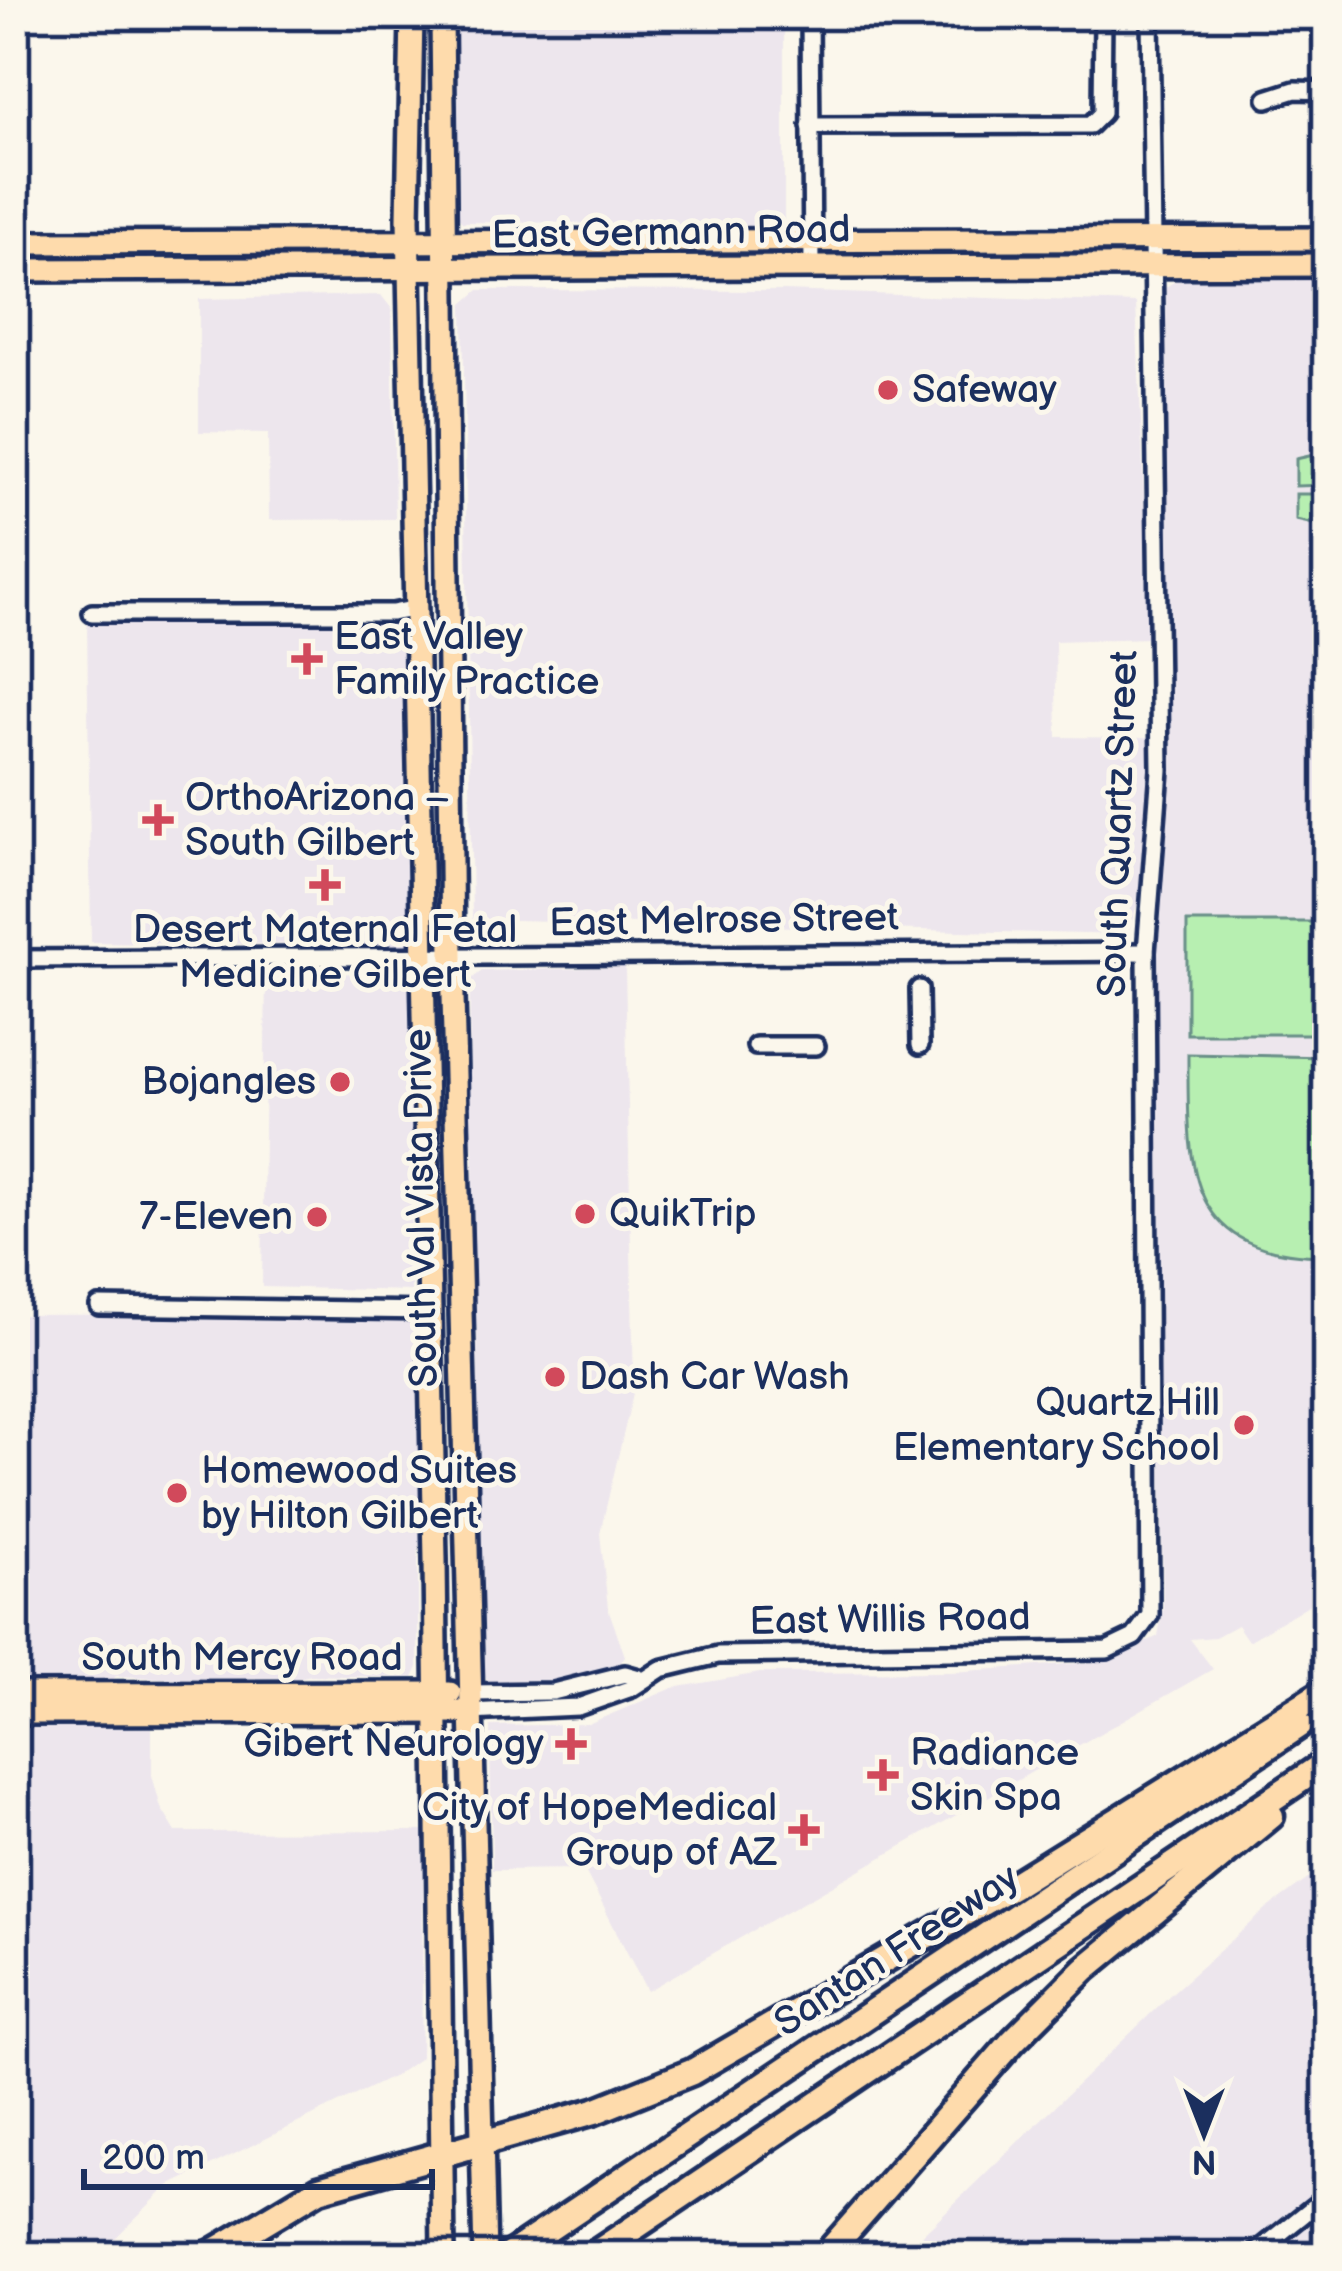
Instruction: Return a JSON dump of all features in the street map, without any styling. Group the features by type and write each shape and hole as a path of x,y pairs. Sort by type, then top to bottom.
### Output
{"highway":[{"path":"207,2256 319,2188 595,2111 692,2072 1015,1884 1327,1690"},
{"name":"Santan Freeway","path":"508,2256 1327,1707"},
{"name":"Santan Freeway","path":"592,2256 1327,1762"},
{"path":"825,2256 1013,2041 1085,1970 1261,1823 1327,1777"}],"main road":[{"name":"South Val Vista Drive","path":"412,15 409,272 438,1703 443,2245"},
{"name":"South Val Vista Drive","path":"442,15 441,272 452,957 485,2256"},
{"name":"East Germann Road","path":"15,243 1327,239"},
{"name":"East Germann Road","path":"15,270 441,272 1327,265"},
{"path":"418,608 447,608"},
{"path":"431,1311 461,1310"},
{"name":"South Mercy Road","path":"17,1707 46,1713 469,1702"},
{"name":"South Mercy Road","path":"17,1707 438,1703"}],"street":[{"path":"809,15 812,267"},
{"path":"810,126 1090,125 1102,113 1103,15"},
{"name":"South Quartz Street","path":"1140,1632 1153,1606 1146,952 1160,770 1150,15"},
{"path":"1267,98 1295,90 1327,91"},
{"path":"92,613 392,613 418,608"},
{"name":"East Melrose Street","path":"15,958 1146,952"},
{"path":"919,989 920,1045"},
{"path":"756,1046 816,1046"},
{"path":"99,1306 431,1311"},
{"name":"East Willis Road","path":"469,1702 578,1707 632,1688 639,1678 718,1655 1098,1651 1118,1647 1140,1632"},
{"path":"1252,2256 1327,2196"}],"shaded area":[{"path":"453,15 784,15 784,230 658,231 576,223 462,222 453,211 459,171"},
{"path":"1327,277 1327,1594 1248,1641 1237,1625 1215,1637 1190,1639 1213,1669 647,1991 584,1869 492,1870 490,1726 588,1724 673,1688 760,1673 951,1672 1109,1661 1158,1636 1163,1608 1155,971 1167,820 1166,287 1180,278"},
{"path":"479,290 784,291 1136,303 1150,638 1055,641 1057,737 1151,738 1140,897 1127,935 472,919 463,304"},
{"path":"381,295 392,309 395,519 269,520 268,433 199,432 199,299"},
{"path":"87,621 405,623 408,946 91,942"},
{"path":"625,967 634,1389 600,1533 608,1608 625,1656 618,1666 560,1681 491,1683 481,1673 477,1332 469,1251 474,1158 469,1122 470,980 482,971"},
{"path":"397,973 414,983 411,1291 262,1287 266,974"},
{"path":"303,1314 419,1322 424,1526 418,1551 418,1667 413,1678 311,1675 277,1683 116,1676 109,1684 15,1686 15,1315"},
{"path":"15,1724 152,1728 152,1775 161,1808 176,1832 424,1831 421,2057 396,2075 167,2187 97,2256 15,2256"},
{"path":"1327,1865 1327,2256 900,2256 1172,1993 1267,1909"}],"green space":[{"path":"1327,452 1327,485 1296,486 1296,459"},
{"path":"1296,494 1327,494 1327,527 1296,520"},
{"path":"1187,922 1327,922 1327,1034 1187,1034"},
{"path":"1188,1054 1327,1057 1327,1256 1280,1252 1245,1240 1220,1222 1204,1198 1194,1168"}],"place":[{"name":"Safeway","path":"888,390"},
{"name":"East Valley Family Practice","path":"307,659"},
{"name":"OrthoArizona – South Gilbert","path":"158,820"},
{"name":"Desert Maternal Fetal Medicine Gilbert","path":"325,885"},
{"name":"Bojangles","path":"340,1082"},
{"name":"QuikTrip","path":"585,1214"},
{"name":"7-Eleven","path":"317,1217"},
{"name":"Dash Car Wash","path":"555,1377"},
{"name":"Quartz Hill Elementary School","path":"1244,1425"},
{"name":"Homewood Suites by Hilton Gilbert","path":"177,1493"},
{"name":"Gibert Neurology","path":"571,1744"},
{"name":"Radiance Skin Spa","path":"883,1775"},
{"name":"City of HopeMedical Group of AZ","path":"804,1830"}]}
